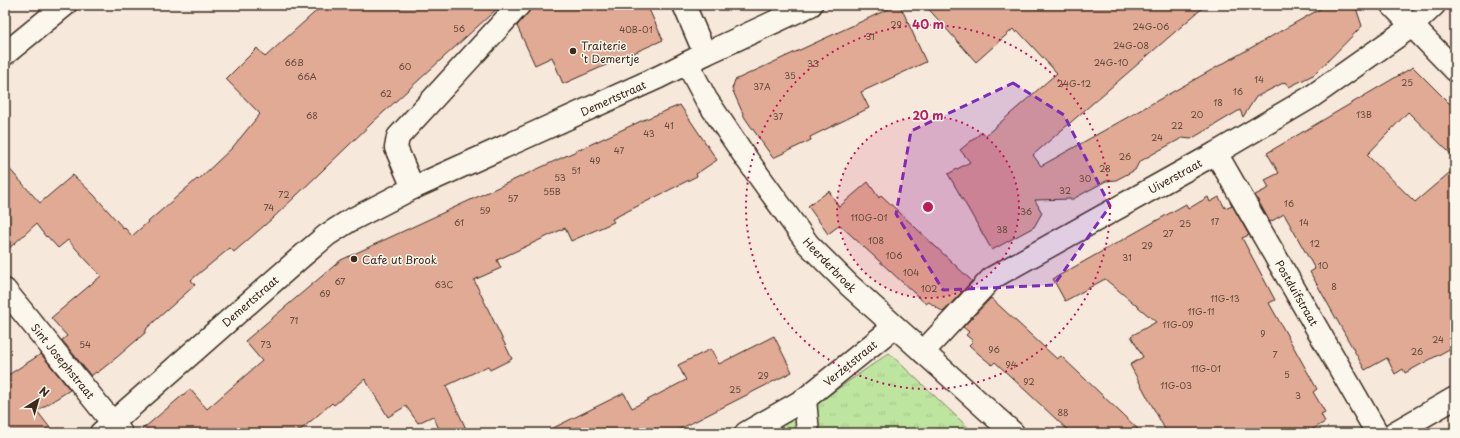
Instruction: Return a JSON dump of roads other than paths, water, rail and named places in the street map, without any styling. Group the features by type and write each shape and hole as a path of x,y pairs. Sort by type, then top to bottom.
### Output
{"street":[{"path":"5,54 65,5"},
{"path":"413,188 396,148 398,137 519,5"},
{"name":"Heerderbroek","path":"684,5 706,99 746,158 808,244 849,286 1014,433"},
{"name":"Demertstraat","path":"111,429 327,236 349,221 413,188 613,98 811,5"},
{"path":"1392,5 1455,70"},
{"name":"Uiverstraat","path":"923,352 992,278 1216,154 1311,97 1412,26 1434,5"},
{"name":"Postduifstraat","path":"1216,154 1377,433"},
{"name":"Sint Josephstraat","path":"5,290 111,429"},
{"name":"Verzetstraat","path":"746,433 806,399 894,327"},
{"path":"1394,433 1455,398"},
{"path":"806,399 808,433"}],"place":[{"name":"Traiterie 't Demertje","path":"573,51"},
{"name":"Cafe ut Brook","path":"354,259"}]}
